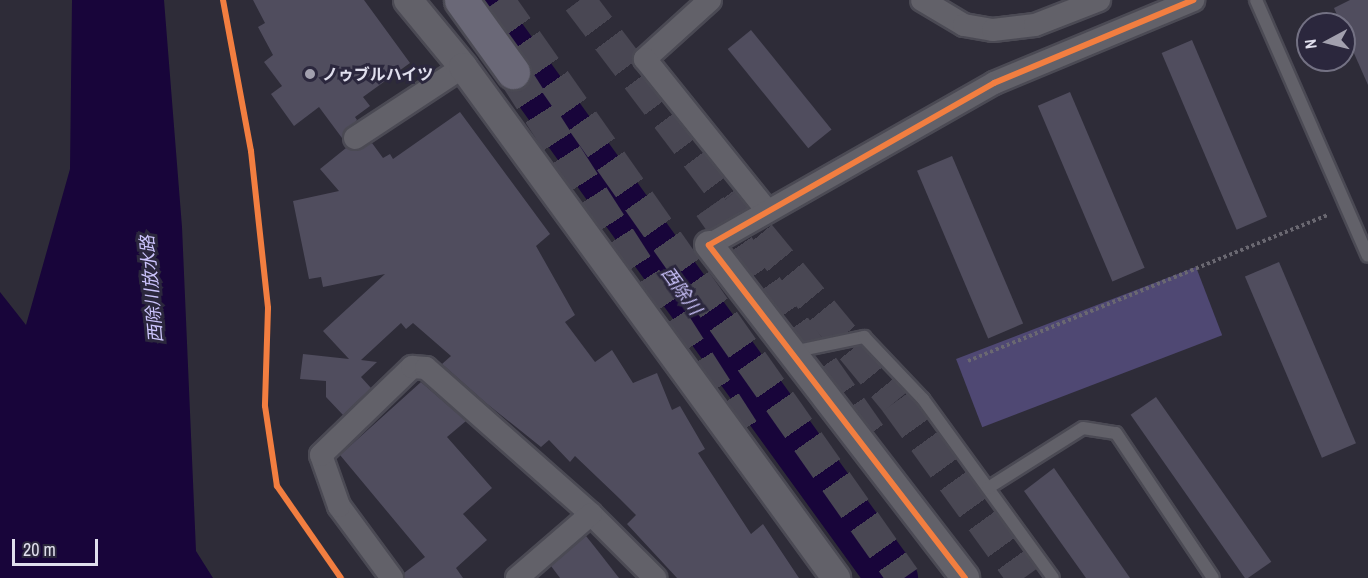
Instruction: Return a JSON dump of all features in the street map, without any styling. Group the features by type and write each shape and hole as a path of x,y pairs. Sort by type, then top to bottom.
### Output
{"highway":[{"path":"461,0 513,72"}],"street":[{"path":"408,0 463,67 836,578"},
{"path":"710,0 645,59 767,211"},
{"path":"922,0 964,25 993,30 1035,25 1099,0"},
{"path":"964,578 709,245 994,83 1193,0"},
{"path":"355,138 463,67"},
{"path":"392,578 339,506 321,455 412,367 426,368 591,514 655,578"},
{"path":"517,578 591,514"}],"lane":[{"path":"1256,0 1368,256"},
{"path":"791,352 864,337 923,399 1053,578"},
{"path":"988,488 1083,428 1116,433 1214,578"}],"path":[{"path":"223,0 251,151 268,308 265,406 277,486 341,578"},
{"path":"968,362 1347,208"}],"shaded area":[{"path":"1196,267 1222,335 982,427 956,359"}],"water":[{"name":"西除川放水路","path":"72,0 164,0 182,227 196,551 213,578 0,578 0,292 26,325 70,169"}],"building":[{"path":"253,0 364,0 410,63 363,97 370,106 355,117 357,120 342,138 319,107 294,126 271,94 282,86 264,62 273,55 258,27 265,23"},
{"path":"1350,0 1368,0 1368,85 1356,58 1356,12 1336,12 1334,8"},
{"path":"751,30 832,129 808,148 728,49"},
{"path":"1192,40 1267,217 1237,230 1162,53"},
{"path":"1070,92 1145,268 1112,281 1038,106"},
{"path":"460,112 550,234 536,246 575,315 565,322 595,362 612,350 633,383 657,373 672,410 680,406 705,449 698,453 751,534 763,524 799,578 677,578 627,524 636,515 620,499 575,456 570,462 549,440 541,447 486,403 442,364 451,356 413,323 406,329 401,323 361,360 377,362 361,377 371,388 343,415 326,397 326,381 300,379 303,354 349,359 323,331 385,274 323,287 321,277 309,279 293,201 339,191 320,169 346,148 356,151 372,143 383,158 390,154 393,159"},
{"path":"952,156 1023,324 988,338 917,171"},
{"path":"1279,262 1356,443 1322,458 1245,276"},
{"path":"421,382 466,421 447,437 492,488 463,514 487,540 456,568 463,578 405,578 404,573 425,557 340,455"},
{"path":"1156,397 1271,562 1245,578 1131,415"},
{"path":"1054,468 1130,578 1086,578 1024,491"},
{"path":"586,536 619,578 560,578 551,566"}],"waterway":[{"name":"西除川","path":"488,20 892,578"}],"tunnel":[{"path":"498,0 904,578"},
{"path":"579,0 728,197 896,401 1024,578"},
{"path":"513,72 745,433"},
{"path":"710,206 871,436"}],"cycle path":[{"path":"223,0 251,151 268,308 265,406 277,486 341,578"},
{"path":"965,578 709,245 994,83 1193,0"}],"place":[{"name":"ノゥブルハイツ","path":"310,74"}]}
